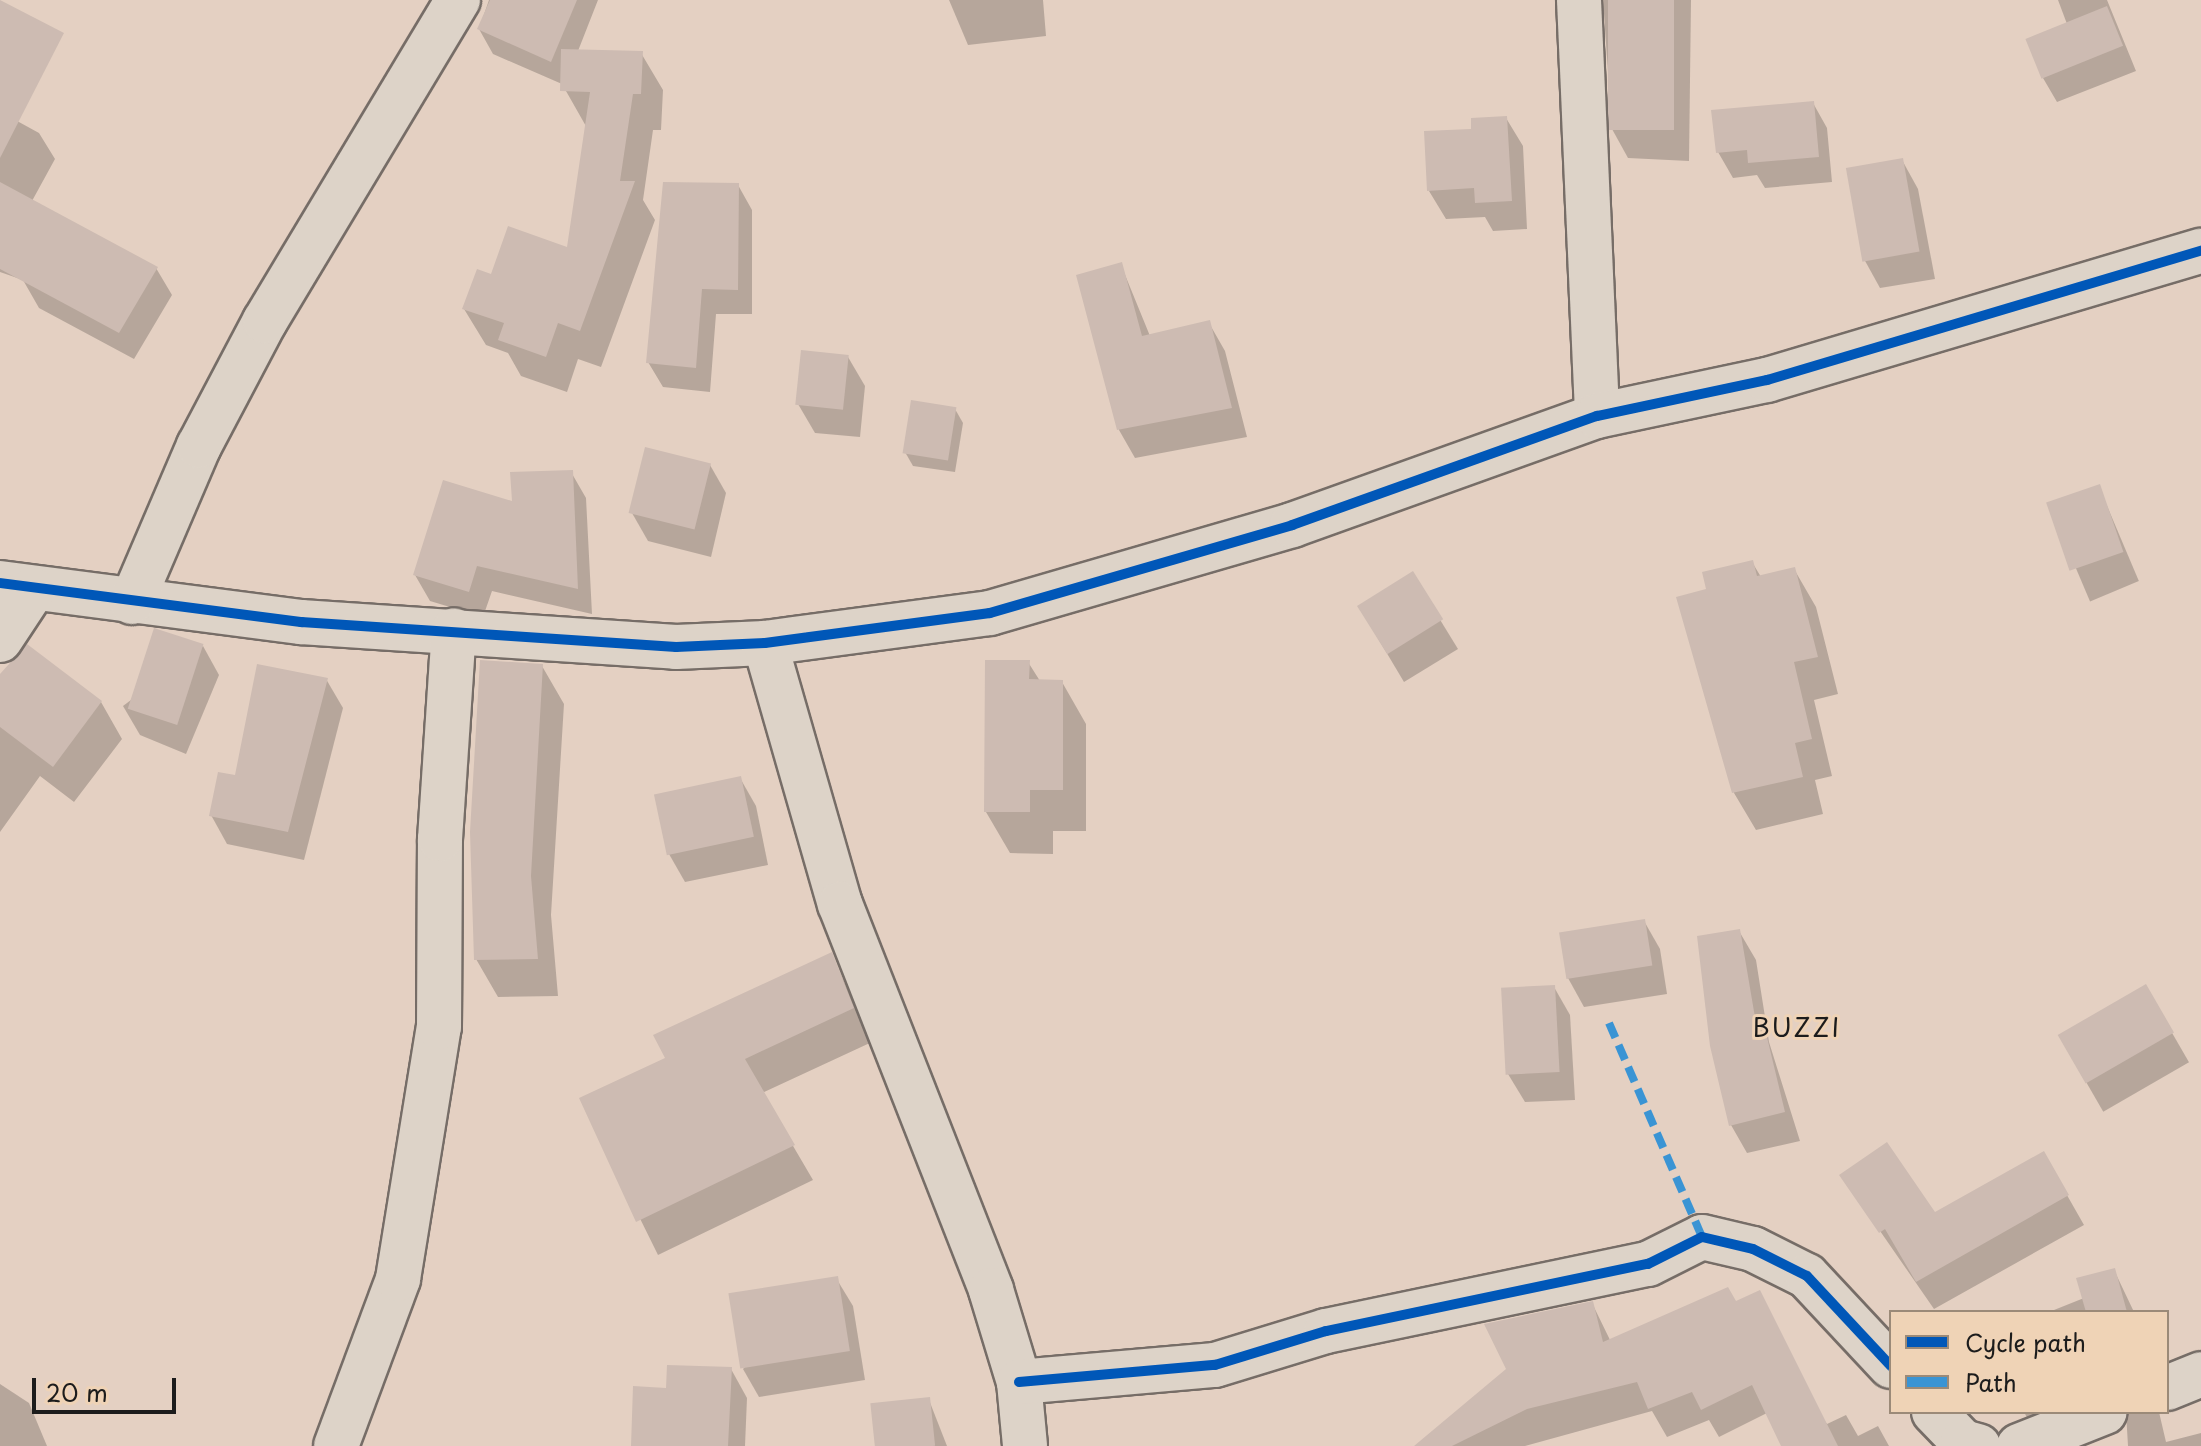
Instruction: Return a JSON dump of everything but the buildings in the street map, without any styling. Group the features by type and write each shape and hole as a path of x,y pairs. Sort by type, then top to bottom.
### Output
{"street":[{"path":"132,602 199,446 265,321 458,0"},
{"path":"1579,0 1597,416"},
{"path":"0,640 16,587 132,602 676,647 765,643 990,613 1112,583 1597,416 1767,380 2201,251"},
{"path":"336,1446 398,1279 439,1027 440,839 454,630"},
{"path":"765,643 840,904 957,1192 1019,1382 1025,1446"},
{"path":"1019,1382 1215,1365 1326,1331 1648,1264 1702,1237 1753,1249 1807,1276 1889,1364"},
{"path":"2169,1387 2201,1374"},
{"path":"1936,1414 1963,1442 1978,1446"},
{"path":"2019,1446 2100,1414"}],"marked path":[{"path":"1609,1023 1702,1237"}],"cycle path":[{"path":"0,583 301,622 676,647 765,643 990,613 1292,525 1597,416 1767,380 2201,251"},
{"path":"1019,1382 1215,1365 1326,1331 1648,1264 1702,1237 1753,1249 1807,1276 1889,1364"}],"district":[{"name":"BUZZI","path":"1797,1027"}]}
